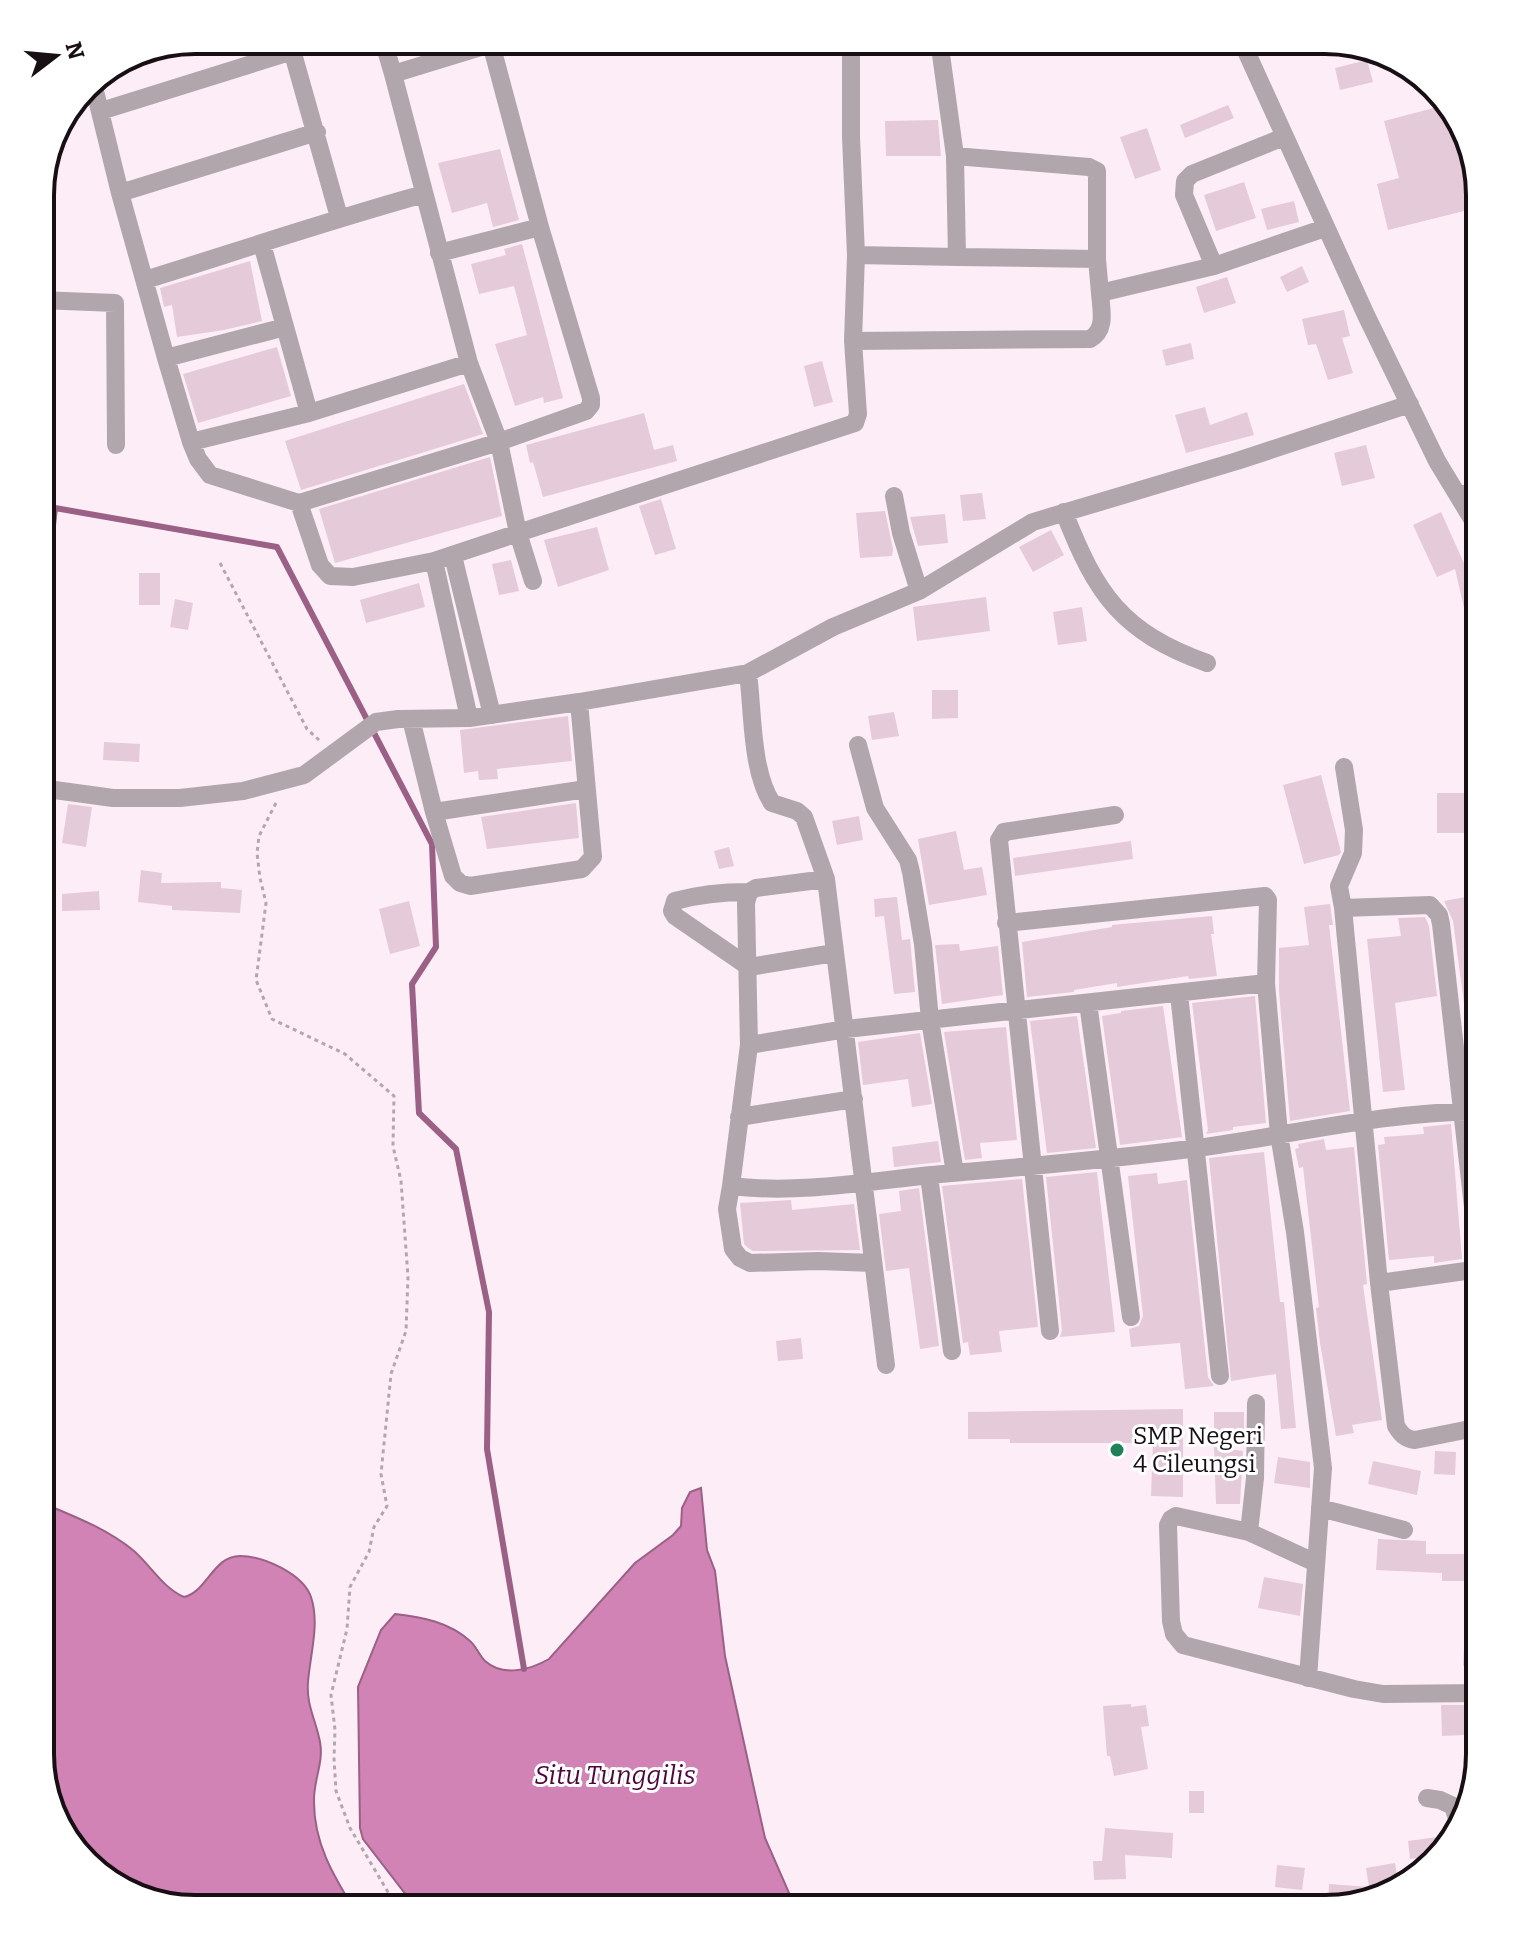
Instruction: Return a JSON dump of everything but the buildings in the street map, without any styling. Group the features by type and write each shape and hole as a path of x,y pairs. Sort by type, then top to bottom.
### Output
{"street":[{"path":"101,111 268,54"},
{"path":"293,54 339,217"},
{"path":"387,54 469,363 499,442 518,533 533,581"},
{"path":"393,74 457,54"},
{"path":"96,95 166,358 198,459 210,475 299,503 499,442 586,411 591,405 540,227 498,54"},
{"path":"299,503 320,565 330,576 353,577 444,558 855,423 858,414 853,341 856,255 851,54"},
{"path":"941,54 955,156 957,257"},
{"path":"1247,54 1325,228 1437,461 1466,509"},
{"path":"120,193 317,132"},
{"path":"1214,266 1184,195 1185,181 1192,174 1284,137"},
{"path":"853,341 1090,339 1098,334 1101,327 1097,171 1089,167 955,156"},
{"path":"145,280 339,217 424,194"},
{"path":"439,253 540,227"},
{"path":"1100,293 1214,266 1325,228"},
{"path":"262,244 309,413"},
{"path":"856,255 1097,259"},
{"path":"54,301 115,303 116,445"},
{"path":"166,358 285,327"},
{"path":"191,442 309,413 469,363"},
{"path":"54,790 113,798 180,798 243,791 304,775 376,722 492,715 748,673 833,627 919,591 1033,522 1237,461 1410,404"},
{"path":"1458,496 1466,493"},
{"path":"894,496 901,533 919,591"},
{"path":"1064,512 1080,553 1115,609 1165,644 1207,663"},
{"path":"444,558 492,715"},
{"path":"444,558 469,718"},
{"path":"748,673 757,756 768,796 772,803 797,811 804,817 826,879 886,1365"},
{"path":"411,719 453,876 460,883 470,886 582,869 593,857 579,702"},
{"path":"858,745 875,808 908,860 955,1173"},
{"path":"1344,767 1354,830 1353,853 1339,886 1396,1426 1406,1439 1415,1440 1466,1430"},
{"path":"434,812 586,789"},
{"path":"1050,1331 999,840 1004,832 1115,815"},
{"path":"826,879 756,888 749,892 706,894 675,901 672,905 675,916 749,967 834,953"},
{"path":"749,892 746,903 749,1045 727,1209 733,1249 740,1258 750,1263 873,1263"},
{"path":"1006,923 1260,895 1268,900 1266,983 1279,1134 1295,1232 1323,1468 1308,1678"},
{"path":"1343,908 1430,905 1435,908 1441,924 1466,1080"},
{"path":"749,1045 846,1029 1266,983"},
{"path":"1179,994 1220,1376"},
{"path":"1088,1003 1131,1317"},
{"path":"739,1117 854,1099"},
{"path":"731,1186 759,1189 863,1183 1196,1148 1365,1122 1466,1112"},
{"path":"929,1176 952,1351"},
{"path":"1379,1283 1466,1274"},
{"path":"1249,1532 1255,1478 1256,1403"},
{"path":"1320,1508 1404,1530"},
{"path":"1316,1563 1249,1532 1176,1516 1168,1525 1174,1634 1183,1645 1383,1694 1466,1693"},
{"path":"1427,1798 1440,1800 1454,1810"}],"path":[{"path":"220,563 307,729 334,755"},
{"path":"279,798 259,836 258,866 266,911 256,980 272,1019 345,1054 394,1096 393,1146 401,1181 406,1251 406,1331 391,1374 381,1474 387,1506 374,1527 369,1552 350,1587 347,1629 331,1695 336,1791 350,1828 390,1895"}],"water":[{"name":"Situ Tunggilis","path":"701,1488 707,1550 715,1571 725,1656 765,1838 790,1895 406,1895 363,1839 360,1828 358,1687 381,1630 395,1614 415,1617 453,1629 472,1643 485,1661 500,1669 525,1669 542,1663 549,1659 635,1563 681,1526 682,1508 690,1492"},
{"path":"54,1508 89,1523 123,1543 170,1588 184,1597 199,1588 223,1562 240,1556 260,1559 282,1568 307,1589 315,1618 308,1690 321,1750 314,1794 315,1817 321,1845 346,1895 186,1895 150,1888 133,1880 102,1860 89,1847 61,1799 55,1772"}],"waterway":[{"path":"54,517 55,508 277,547 432,844 436,947 412,984 419,1113 456,1149 489,1312 487,1449 524,1669"}],"place":[{"name":"SMP Negeri 4 Cileungsi","path":"1117,1450"}]}
